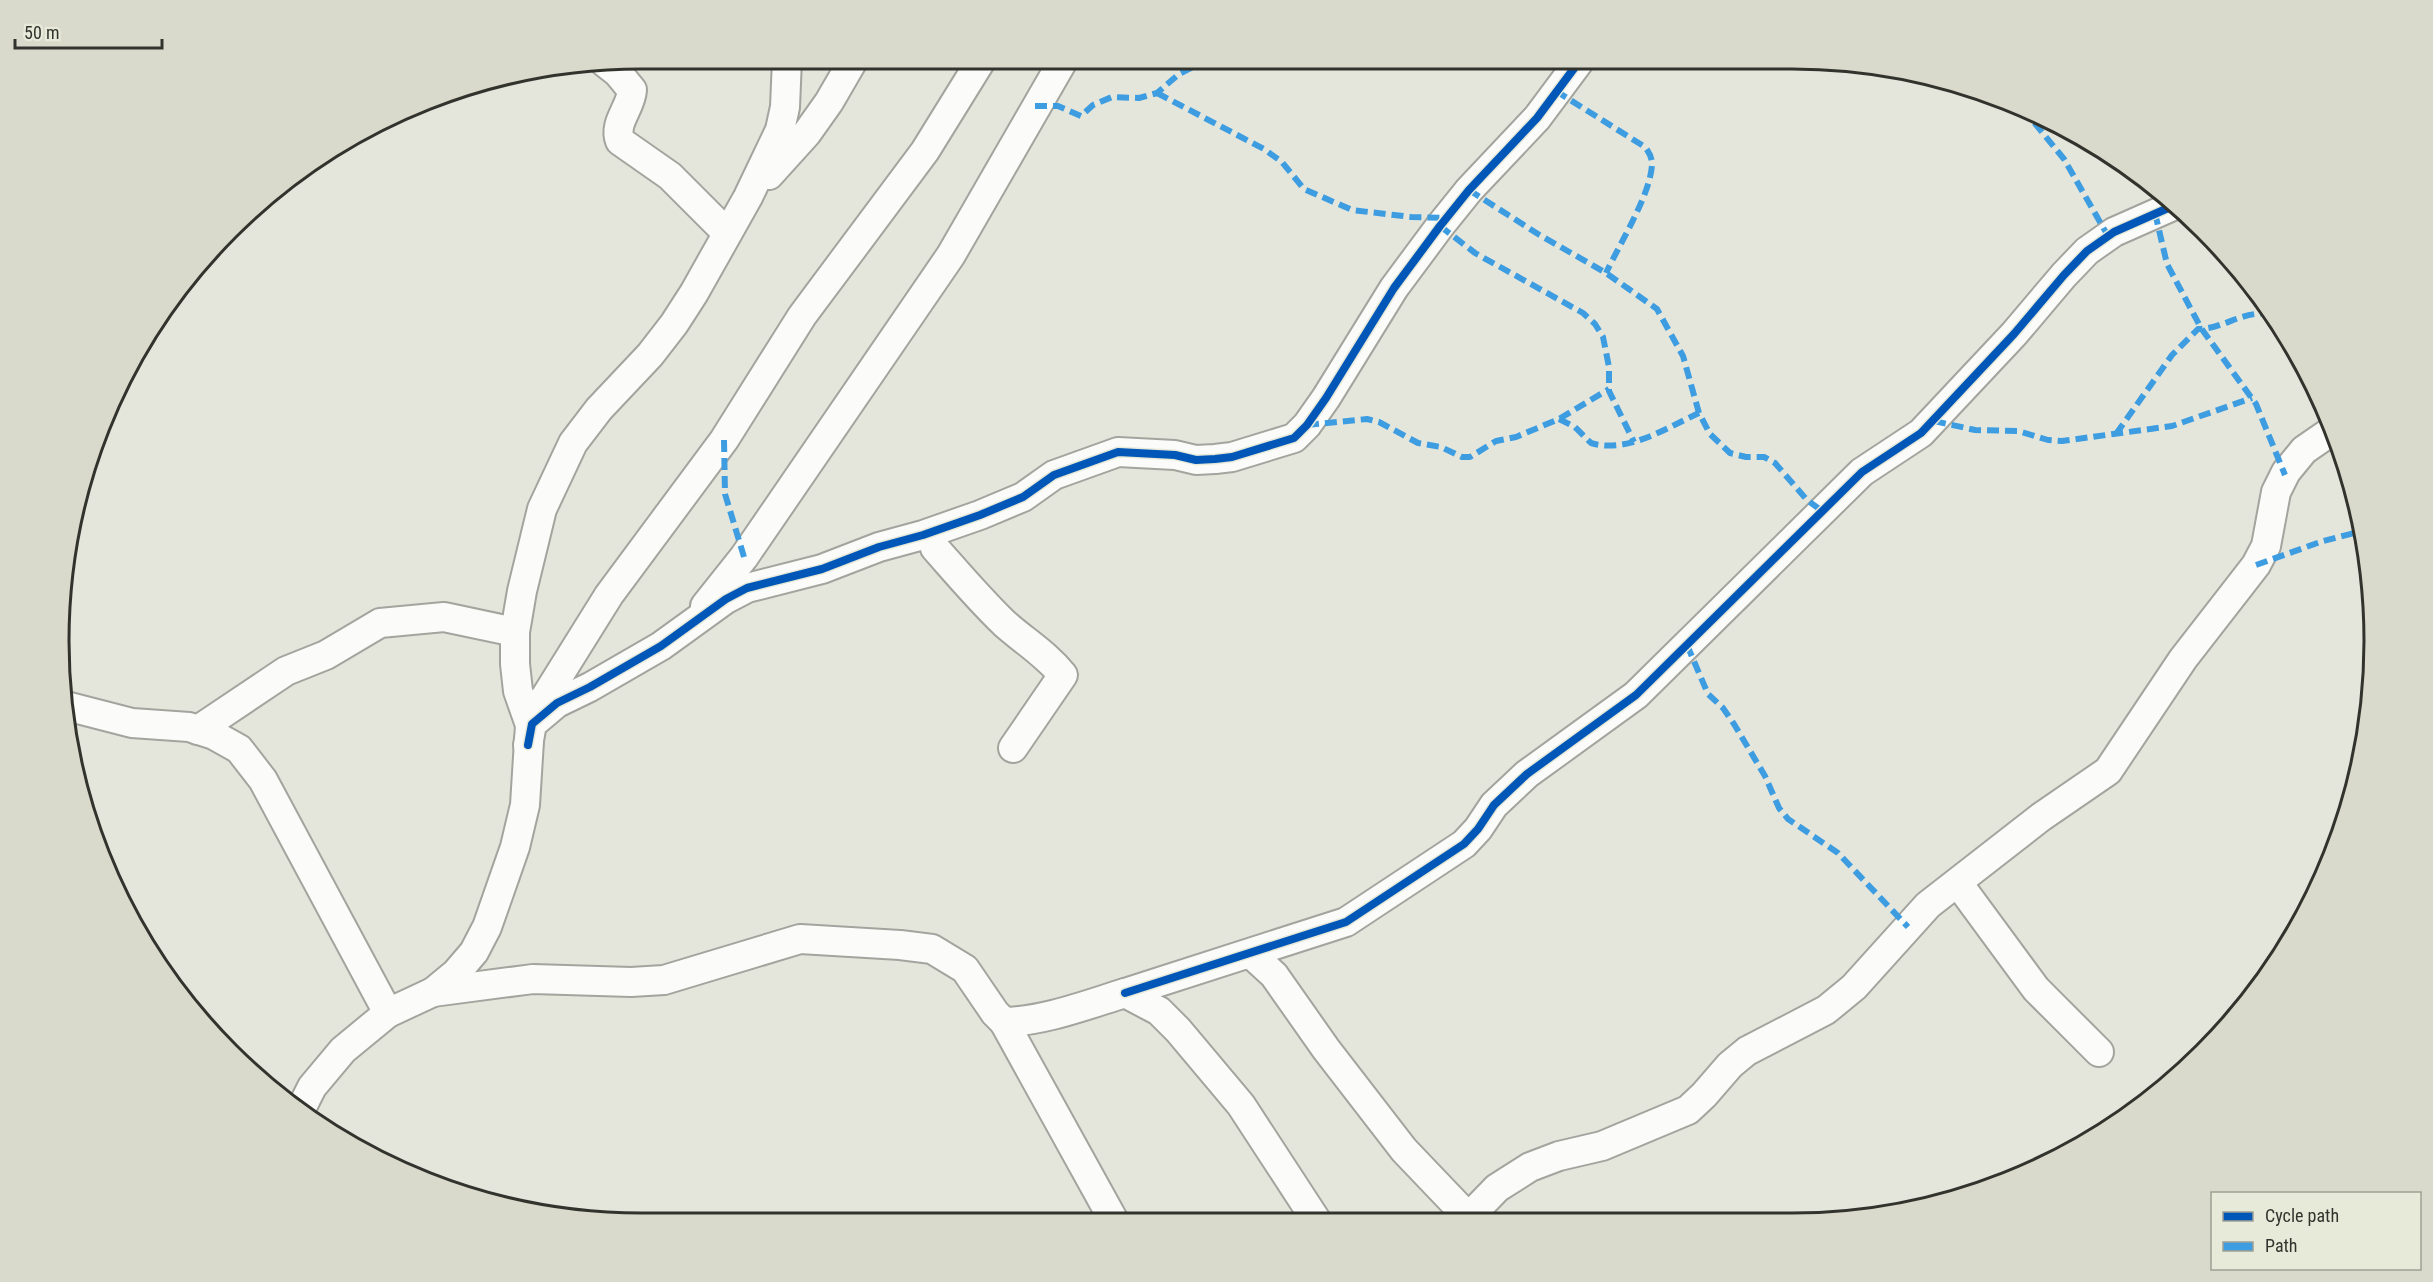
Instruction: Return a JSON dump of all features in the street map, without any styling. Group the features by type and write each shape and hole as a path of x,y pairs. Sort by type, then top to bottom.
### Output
{"street":[{"path":"529,735 518,691 515,632 522,591 542,509 573,443 599,409 650,355 674,324 748,198 780,130 785,107 787,69"},
{"path":"748,198 807,133 848,69"},
{"path":"304,1103 312,1087 343,1050 388,1013 433,992 456,973 474,952 487,927 515,847 525,805 532,712 546,696 609,595 724,440 802,316 925,151 976,69"},
{"path":"693,622 744,555 951,255 1058,69"},
{"path":"529,735 532,724 557,703 590,687 661,646 693,622 747,588 822,569 879,547 923,535 980,515 1023,497 1054,476 1071,468 1118,452 1175,456 1196,460 1215,459 1232,457 1294,438 1326,398 1394,288 1434,235 1469,190 1537,118 1574,69"},
{"path":"614,70 632,90 632,97 618,126 617,133 621,141 670,176 727,233"},
{"path":"1004,1022 1023,1022 1125,993 1346,922 1464,844 1478,829 1494,805 1527,774 1636,695 1862,472 1921,433 2014,334 2087,251 2114,232 2167,209"},
{"path":"1472,1213 1497,1188 1530,1167 1559,1156 1602,1146 1688,1110 1730,1065 1747,1051 1826,1010 1879,961 1928,905 2041,818 2108,771 2183,658 2256,565 2266,546 2276,492 2286,472 2304,450 2325,435"},
{"path":"822,569 867,567 909,558 935,548 980,515"},
{"path":"935,548 968,587 1006,625 1049,659 1063,675 1013,747"},
{"path":"198,730 286,671 326,655 380,623 444,617 515,632"},
{"path":"73,708 132,723 189,727 214,735 238,749 263,780 388,1013"},
{"path":"1958,883 2036,989 2099,1052"},
{"path":"433,992 533,979 631,982 664,980 800,939 932,949 965,969 995,1013 1004,1022 1110,1213"},
{"path":"1251,954 1274,975 1326,1049 1404,1150 1462,1213"},
{"path":"1125,993 1159,1011 1241,1104 1311,1213"}],"marked path":[{"path":"1035,106 1058,106 1081,116 1093,105 1112,97 1139,98 1157,93 1179,74 1189,69"},
{"path":"1556,91 1645,147 1651,160 1646,190 1606,273"},
{"path":"1157,93 1264,149 1282,162 1304,189 1352,210 1411,217 1447,218"},
{"path":"2035,124 2064,159 2108,236"},
{"path":"1469,190 1538,234 1606,273 1657,309 1683,356 1699,413 1710,434 1730,453 1746,457 1764,457 1775,463 1807,500 1822,511"},
{"path":"2155,213 2167,264 2201,328 2256,404 2285,475"},
{"path":"1440,226 1475,253 1583,313 1595,324 1603,337 1609,367 1609,391 1634,442"},
{"path":"2116,434 2172,355 2198,329 2261,313"},
{"path":"1307,425 1367,419 1379,422 1418,443 1441,447 1462,457 1470,457 1496,441 1516,437 1559,419 1609,389"},
{"path":"1934,421 1975,430 2018,431 2048,440 2062,441 2172,426 2252,398"},
{"path":"1559,419 1575,427 1591,443 1619,445 1661,432 1699,413"},
{"path":"724,440 725,494 744,557"},
{"path":"2256,565 2323,541 2354,533"},
{"path":"1687,645 1708,694 1723,708 1734,724 1765,776 1779,808 1788,819 1838,853 1908,927"}],"cycle path":[{"path":"528,745 532,724 557,703 590,687 661,646 726,599 747,588 822,569 879,547 923,535 980,515 1023,497 1054,475 1118,452 1175,455 1196,460 1215,459 1232,457 1294,438 1307,425 1326,398 1394,288 1440,226 1469,190 1537,118 1574,69"},
{"path":"1125,993 1346,922 1464,844 1478,829 1494,805 1527,774 1636,695 1862,472 1921,433 2014,334 2087,251 2114,232 2166,209"}]}
